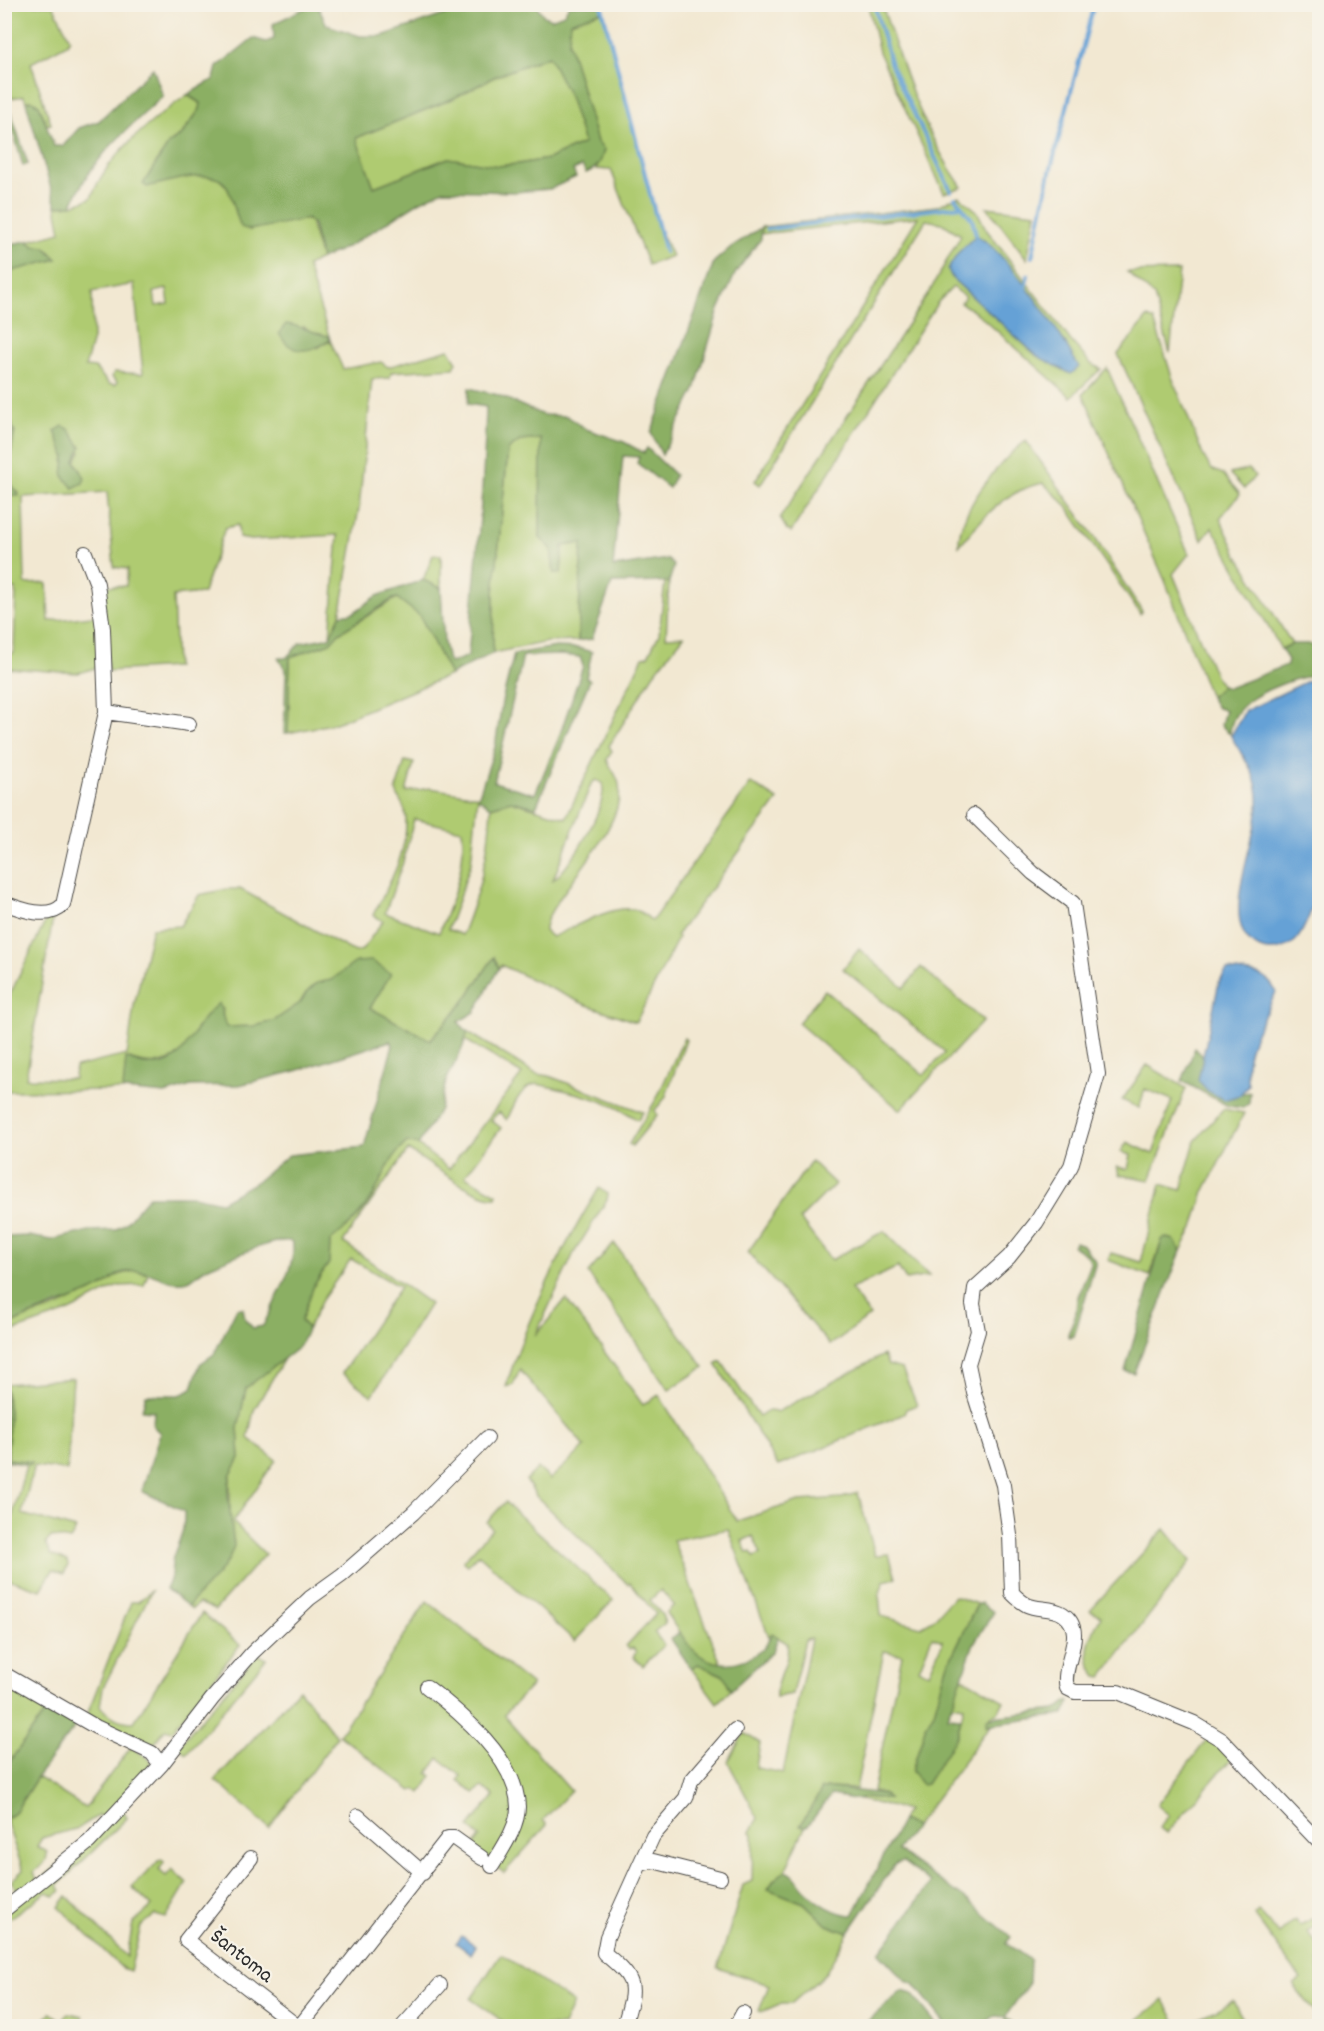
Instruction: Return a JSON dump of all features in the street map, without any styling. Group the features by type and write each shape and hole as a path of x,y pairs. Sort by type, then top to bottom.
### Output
{"street":[{"path":"4,903 44,914 58,910 63,905 106,712 103,629 96,584 85,553"},
{"path":"106,712 189,724"},
{"path":"974,815 1033,873 1073,903 1098,1074 1071,1166 1036,1223 1009,1257 975,1288 973,1304 978,1330 968,1364 974,1394 1003,1485 1010,1535 1012,1593 1027,1605 1063,1614 1072,1625 1075,1636 1064,1680 1066,1688 1075,1692 1118,1692 1203,1729 1222,1740 1320,1843"},
{"path":"4,1910 89,1842 161,1765 212,1699 252,1653 310,1598 342,1575 413,1513 487,1438"},
{"path":"4,1674 96,1727 152,1753 161,1765"},
{"path":"299,2026 448,1839 454,1838 487,1862 511,1833 518,1807 512,1778 467,1718 427,1687"},
{"path":"624,2026 634,1993 628,1973 604,1953 607,1937 653,1836 686,1798 691,1781 735,1730"},
{"path":"358,1816 423,1873"},
{"name":"Šantoma","path":"251,1858 186,1940 299,2026"},
{"path":"640,1864 653,1861 720,1878"},
{"path":"403,2026 440,1985"},
{"path":"736,2026 743,2013"}],"green space":[{"path":"5,5 53,5 70,39 67,44 31,63 51,124 47,125 39,105 31,100 26,102 24,96 5,99"},
{"path":"311,5 317,5 327,25 360,36 382,36 452,12 465,16 469,5 536,5 544,16 551,19 564,14 569,5 601,5 603,11 570,22 569,43 597,142 604,150 602,158 593,169 586,173 582,166 573,170 576,177 550,189 515,192 443,190 419,202 349,246 321,259 313,224 307,219 249,230 241,227 227,187 212,177 177,179 147,187 143,184 169,143 181,136 200,109 201,103 187,95 214,79 217,67 253,38 266,42 274,39 273,24","holes":["549,56 569,96 584,143 548,159 498,166 448,158 374,187 356,138 452,99 496,76"]},
{"path":"868,5 882,5 906,76 925,122 962,187 944,193 879,52"},
{"path":"603,11 657,223 672,256 648,265 611,170 596,169 604,150 597,142 569,43 570,22"},
{"path":"549,56 569,96 584,143 548,159 518,164 498,166 448,158 374,187 356,138 452,99 496,76"},
{"path":"153,68 163,96 99,159 72,205 56,206 26,102 31,100 39,105 54,146 63,146 79,128 99,121"},
{"path":"187,95 201,104 200,109 180,136 173,140 159,158 148,176 216,176 226,186 249,230 302,219 310,221 321,259 307,266 329,336 314,334 303,326 318,348 330,340 343,369 381,362 388,367 449,349 457,362 454,368 391,372 390,378 372,379 359,508 340,616 330,637 338,535 251,540 239,538 238,525 225,528 203,593 173,596 176,667 108,671 103,586 126,586 128,569 114,567 107,492 23,497 25,584 47,583 49,621 100,615 103,666 78,673 5,668 5,655 14,653 16,589 5,589 4,494 19,493 9,483 10,458 15,432 5,410 4,296 12,271 57,259 45,247 34,246 27,241 61,232 56,206 73,205 91,198 107,168 119,154","holes":["134,284 143,374 114,372 112,377 117,382 115,385 109,384 95,368 85,367 93,339 92,292","167,289 169,304 156,306 154,292","55,431 81,452 75,461 85,478 64,462 65,456"]},
{"path":"11,113 28,164 23,166 8,114"},
{"path":"959,196 977,211 986,229 1071,341 1091,364 1101,369 1071,397 978,314 961,303 965,297 953,287 938,302 791,532 787,530 780,518 931,289 961,235 942,223 926,220 760,485 755,481 918,217 761,234 762,227 937,206","holes":["995,251 1025,287 1066,344 1037,356 952,278"]},
{"path":"987,207 1036,213 1027,259"},
{"path":"762,227 761,239 736,272 718,312 695,390 662,455 651,433 714,262 731,247"},
{"path":"27,241 34,246 45,247 57,259 12,271 5,296 5,245"},
{"path":"1179,271 1170,353 1154,296 1127,272"},
{"path":"1148,317 1154,320 1172,377 1203,455 1211,469 1223,474 1240,494 1220,518 1238,556 1292,644 1281,649 1212,527 1202,540 1118,354"},
{"path":"286,324 329,336 330,340 309,349 296,349 284,341 279,333"},
{"path":"1107,368 1189,554 1173,574 1216,678 1222,686 1210,697 1166,583 1083,394"},
{"path":"469,388 498,395 543,415 567,416 586,429 624,442 644,453 647,448 675,475 669,488 637,463 639,457 623,456 613,567 668,559 674,566 669,582 612,583 592,639 578,641 582,543 563,546 561,573 554,573 551,548 540,538 541,439 520,441 508,450 494,593 493,653 450,675 420,616 397,598 393,599 339,633 330,643 290,657 288,733 284,733 286,670 278,658 286,658 300,643 330,637 340,615 353,613 377,596 423,580 441,588 444,643 448,661 451,663 468,656 486,407 468,404"},
{"path":"4,410 13,428 9,480 19,496 5,494"},
{"path":"63,426 69,429 81,447 75,461 85,478 83,483 73,488 63,476 65,456 55,431"},
{"path":"541,439 540,538 551,548 554,573 561,572 563,546 582,543 578,641 547,642 493,653 494,593 508,450 520,441"},
{"path":"1026,441 1091,532 1142,611 1140,614 1065,504 1043,483 1006,499 977,525 959,546 960,533 972,503 1004,461"},
{"path":"1249,469 1255,476 1244,489 1230,474"},
{"path":"433,555 441,555 441,588 423,580"},
{"path":"665,582 669,582 666,637 684,636 653,675 609,746 612,751 607,760 619,785 618,804 598,845 556,903 545,931 552,937 605,913 627,909 636,910 652,921 751,783 778,800 676,936 678,938 636,1022 584,1004 501,965 499,968 494,957 463,1003 430,1040 370,1008 357,962 331,981 317,983 306,993 300,1003 275,1020 256,1026 226,1027 222,1020 223,1009 199,1025 188,1047 175,1058 159,1063 143,1063 127,1058 123,1090 5,1091 4,1007 47,918 53,918 26,1078 74,1079 75,1067 127,1055 134,1006 152,928 180,926 199,895 227,889 240,889 349,949 356,952 362,950 383,921 373,915 392,878 405,839 405,812 396,790 405,761 414,763 406,792 430,788 478,796 471,863 448,929 462,935 482,873 491,807 511,801 566,818 643,657 648,656 659,634","holes":["596,780 602,783 603,793 594,820 578,849 561,873 553,880 591,784","414,819 462,830 460,870 439,933 385,913 403,862"]},
{"path":"397,598 420,616 450,675 336,723 288,733 290,657 330,643 339,633"},
{"path":"1292,644 1309,644 1319,649 1319,671 1272,688 1252,699 1237,714 1230,734 1221,725 1225,710 1217,708 1210,697 1222,686 1228,688 1287,665 1288,660 1281,649"},
{"path":"556,647 578,648 592,652 586,678 590,680 536,807 511,801 491,807 478,798 495,747 502,702 514,654","holes":["523,656 580,657 583,666 558,740 535,794 494,782"]},
{"path":"859,949 904,988 921,967 983,1021 900,1110 798,1023 825,990 924,1075 945,1052 843,969"},
{"path":"494,957 499,968 475,1012 458,1022 468,1032 446,1081 440,1109 418,1145 407,1142 401,1148 363,1210 330,1241 329,1263 314,1285 301,1321 308,1328 299,1347 246,1388 238,1428 240,1458 230,1476 228,1495 234,1546 229,1559 218,1574 188,1606 166,1589 171,1576 173,1557 183,1531 184,1512 142,1491 160,1433 153,1426 154,1411 142,1410 146,1395 180,1395 192,1388 200,1364 214,1354 237,1308 243,1308 245,1319 253,1328 263,1326 292,1261 292,1242 276,1242 250,1250 206,1268 188,1281 174,1282 141,1271 123,1272 92,1292 14,1323 5,1318 5,1237 29,1236 51,1240 89,1231 115,1230 126,1223 149,1196 194,1196 221,1202 256,1182 289,1155 364,1147 393,1045 390,1041 296,1071 239,1085 191,1086 165,1094 123,1090 126,1058 146,1064 161,1064 173,1059 183,1050 208,1014 219,1003 226,1027 256,1026 275,1020 300,1003 306,993 317,983 331,980 356,962 372,961 391,974 370,1008 430,1040 463,1003"},
{"path":"468,1032 536,1074 549,1076 643,1112 638,1120 590,1097 537,1084 531,1086 518,1098 507,1120 499,1112 491,1120 501,1128 465,1176 497,1194 496,1197 465,1186 408,1150 343,1242 430,1304 372,1396 342,1373 400,1287 351,1259 322,1300 308,1328 301,1321 314,1285 329,1263 330,1241 363,1210 401,1148 407,1142 415,1143 449,1169 522,1074 465,1040"},
{"path":"684,1038 686,1040 665,1098 655,1110 657,1115 632,1146 629,1144 657,1098"},
{"path":"1195,1048 1239,1094 1250,1092 1249,1103 1243,1108 1228,1106 1182,1081"},
{"path":"1147,1065 1186,1088 1150,1180 1119,1175 1117,1167 1128,1169 1131,1155 1121,1152 1127,1142 1153,1154 1172,1100 1145,1089 1139,1108 1122,1100"},
{"path":"1223,1109 1244,1113 1204,1192 1193,1228 1181,1251 1174,1240 1162,1240 1150,1276 1108,1260 1111,1253 1141,1262 1161,1184 1181,1190 1195,1141"},
{"path":"811,1161 835,1184 800,1219 831,1260 884,1231 929,1276 906,1280 898,1267 851,1289 870,1316 830,1345 748,1252"},
{"path":"599,1188 608,1194 607,1200 574,1253 535,1336 566,1299 643,1405 659,1395 737,1521 799,1501 842,1498 858,1493 875,1555 889,1554 896,1578 884,1581 879,1595 881,1616 921,1627 933,1620 954,1596 977,1604 947,1666 934,1712 925,1728 912,1771 957,1736 964,1706 950,1704 962,1677 1004,1701 999,1711 987,1719 986,1725 991,1724 915,1827 902,1820 907,1810 860,1800 863,1797 888,1799 884,1794 873,1791 902,1655 884,1651 856,1789 826,1788 801,1825 805,1827 785,1871 774,1880 768,1889 804,1903 827,1925 848,1933 825,1974 792,2003 782,2003 761,2012 759,2011 769,1985 718,1968 743,1885 752,1881 753,1834 750,1832 758,1818 728,1762 744,1733 760,1743 756,1768 783,1773 811,1639 805,1640 792,1694 776,1697 777,1684 787,1658 787,1643 772,1634 769,1637 728,1529 673,1540 721,1664 702,1657 689,1645 666,1613 674,1605 661,1590 650,1600 662,1615 665,1623 654,1632 664,1645 643,1666 633,1657 636,1652 633,1648 629,1649 626,1646 656,1614 630,1583 628,1584 536,1496 526,1480 538,1468 550,1479 585,1447 520,1370 513,1385 506,1387 535,1310 558,1260","holes":["753,1536 761,1554 754,1557 751,1552 747,1553 742,1541","932,1637 943,1641 929,1673 919,1669"]},
{"path":"1165,1237 1174,1240 1181,1251 1134,1373 1125,1371 1162,1240"},
{"path":"1075,1242 1083,1245 1096,1262 1074,1336 1070,1338 1068,1334 1076,1313 1077,1299 1091,1264 1087,1255 1073,1246"},
{"path":"614,1243 704,1367 669,1390 588,1273"},
{"path":"137,1271 148,1274 144,1285 118,1286 68,1312 5,1334 5,1318 14,1323 62,1305 116,1276"},
{"path":"883,1355 888,1365 902,1369 917,1405 906,1409 904,1414 778,1466 716,1364 721,1361 759,1417 768,1411 777,1412"},
{"path":"285,1357 254,1410 248,1438 276,1460 233,1522 265,1554 215,1610 199,1603 192,1609 188,1606 229,1559 234,1542 230,1527 230,1476 240,1458 238,1428 246,1388"},
{"path":"73,1378 67,1470 34,1466 22,1514 76,1529 70,1540 51,1537 46,1543 51,1555 67,1561 68,1565 64,1574 53,1570 41,1590 5,1578 5,1544 26,1465 32,1462 8,1459 9,1411 5,1384"},
{"path":"5,1387 9,1411 8,1459 32,1462 30,1465 5,1461"},
{"path":"505,1502 613,1600 575,1641 478,1554 468,1565 463,1561 492,1529 487,1522"},
{"path":"1165,1529 1191,1561 1102,1677 1097,1676 1089,1661 1088,1646 1101,1616 1090,1610"},
{"path":"152,1590 103,1688 100,1706 112,1716 134,1722 202,1613 240,1645 172,1731 165,1729 151,1748 86,1717 131,1602 138,1602"},
{"path":"427,1601 532,1685 504,1715 571,1791 543,1820 547,1825 504,1873 472,1847 480,1837 469,1827 494,1796 482,1787 474,1793 458,1780 461,1776 439,1758 428,1773 432,1776 421,1793 416,1789 412,1791 339,1735"},
{"path":"981,1603 994,1612 974,1643 948,1717 961,1718 957,1736 926,1784 922,1785 912,1771 925,1728 934,1712 947,1666 977,1605"},
{"path":"680,1632 696,1652 716,1662 727,1663 739,1662 763,1649 772,1633 778,1637 773,1651 731,1690 723,1675 698,1664 691,1668 671,1639"},
{"path":"258,1654 266,1659 186,1754 178,1746"},
{"path":"698,1664 726,1677 731,1690 717,1703 691,1668"},
{"path":"5,1676 25,1689 28,1698 44,1708 44,1714 5,1768"},
{"path":"25,1689 80,1720 37,1777 14,1814 5,1818 5,1768 44,1714 44,1708 23,1693"},
{"path":"299,1689 337,1737 269,1828 215,1780"},
{"path":"1068,1701 1070,1702 1063,1715 986,1725 987,1719 993,1717 1056,1710"},
{"path":"1208,1738 1232,1758 1167,1833 1159,1828 1169,1815 1157,1805"},
{"path":"131,1747 152,1761 150,1766 103,1819 99,1815 79,1828 42,1838 37,1846 47,1852 45,1861 34,1872 37,1880 19,1893 11,1881 23,1870 5,1818 14,1814 37,1777 85,1808"},
{"path":"832,1788 884,1794 888,1799 864,1797 860,1800 831,1795 809,1824 805,1827 800,1826 822,1789"},
{"path":"122,1807 127,1818 58,1885 61,1891 54,1896 47,1892 5,1921 5,1912"},
{"path":"902,1820 915,1827 897,1850 970,1902 1011,1937 1006,1943 1030,1960 1029,1983 1005,2017 995,2016 980,2026 947,2026 914,1984 906,1981 879,1953 931,1883 903,1862 895,1864 848,1933 827,1925 804,1903 768,1889 774,1880 785,1871 789,1872 806,1891 821,1903 840,1913 853,1915"},
{"path":"161,1859 164,1862 159,1870 166,1876 172,1869 187,1883 166,1918 155,1915 141,1926 130,1971 122,1968 59,1907 67,1896 127,1957 133,1923 152,1906 132,1887"},
{"path":"1258,1911 1279,1934 1295,1920 1300,1925 1319,1916 1319,1925 1308,1932 1319,1947 1319,2018 1294,1985 1301,1979 1254,1915"},
{"path":"501,1954 573,2003 563,2026 510,2026 471,1999"},
{"path":"902,1991 912,1994 938,2026 862,2026"},
{"path":"1164,2000 1178,2026 1143,2026 1138,2019"},
{"path":"1233,2001 1247,2026 1183,2026"},
{"path":"51,2013 62,2021 68,2013 83,2016 84,2025 38,2026"},
{"path":"1005,2017 1017,2026 1005,2026"}],"water":[{"path":"976,235 1003,258 1047,315 1079,367 1071,374 1037,356 952,278 948,269 958,253"},
{"path":"1312,679 1320,681 1321,863 1319,885 1309,916 1298,938 1282,948 1264,949 1246,938 1240,922 1239,902 1242,880 1257,814 1258,797 1252,772 1231,736 1245,711"},
{"path":"1227,970 1256,974 1268,980 1276,992 1250,1048 1247,1060 1248,1085 1240,1095 1224,1100 1208,1091 1198,1080 1219,982"},
{"path":"462,1936 476,1946 471,1954 456,1943"}],"waterway":[{"path":"601,4 665,252"},
{"path":"874,4 891,65 951,191"},
{"path":"1032,257 1050,172 1094,4"},
{"path":"955,198 972,219 976,235"},
{"path":"767,229 962,206"},
{"path":"1025,287 1028,275"}]}
